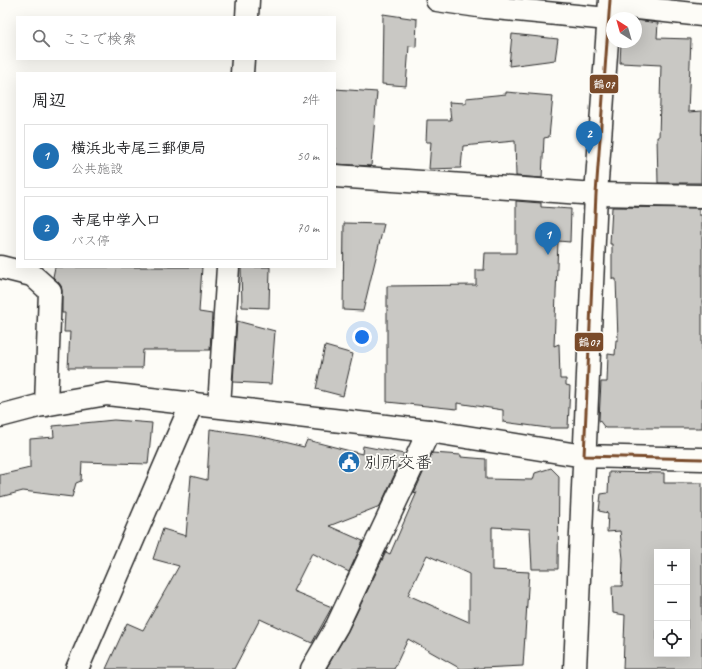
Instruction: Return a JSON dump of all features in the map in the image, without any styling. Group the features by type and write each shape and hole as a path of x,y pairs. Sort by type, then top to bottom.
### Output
{"street":[{"path":"247,16 248,0"},
{"path":"437,0 485,7 609,8 702,15"},
{"path":"575,669 596,194 609,8"},
{"path":"242,72 244,60"},
{"path":"336,176 596,194 702,196"},
{"path":"0,267 32,276 50,291 46,405"},
{"path":"219,406 228,268"},
{"path":"0,416 46,405 107,394 429,431 584,456 702,459"},
{"path":"77,669 192,403"},
{"path":"312,669 337,626 429,431"}],"building":[{"path":"383,14 417,19 416,47 409,46 406,86 382,84"},
{"path":"642,21 658,23 657,38 691,39 688,112 702,111 701,183 658,183 657,137 659,137 661,65 620,63 621,48 642,48"},
{"path":"512,34 558,39 555,60 509,66"},
{"path":"336,89 377,92 371,166 336,164"},
{"path":"506,92 553,96 549,137 544,138 542,178 516,176 515,141 463,146 461,168 429,169 431,142 426,142 427,120 451,120 449,102 466,103 466,98 506,94"},
{"path":"516,201 541,203 541,207 571,209 570,242 558,241 554,346 559,344 560,379 566,379 566,385 570,386 568,428 548,428 503,422 503,410 457,403 457,409 387,402 387,286 476,285 476,270 484,270 485,253 516,253"},
{"path":"612,207 699,208 699,215 702,215 702,428 605,428 599,420 601,382 607,382 608,354 615,355 616,340 618,340 616,279 612,279 612,244 610,244"},
{"path":"344,223 384,224 363,311 343,310"},
{"path":"55,268 202,268 199,312 212,314 210,350 143,350 142,368 68,368 70,332 64,332 65,313 62,313 61,286 53,277"},
{"path":"241,268 270,268 269,308 242,307"},
{"path":"237,321 275,331 271,384 233,382"},
{"path":"325,346 353,354 343,396 316,389"},
{"path":"114,420 152,423 148,464 82,462 81,481 76,483 72,497 23,491 0,497 0,475 30,468 30,439 54,437 53,426"},
{"path":"210,429 259,436 304,447 307,440 362,454 363,446 404,454 380,506 329,526 363,541 349,572 312,553 293,591 332,607 312,643 260,619 234,669 106,669 127,623 143,630 179,566 153,559 163,529 186,536 191,476 207,480"},
{"path":"432,453 461,455 461,457 486,459 486,479 533,480 535,473 551,468 559,476 558,569 532,569 530,529 492,527 492,570 529,572 523,666 461,669 408,639 394,669 326,669 348,631 386,552 390,554 417,492 414,493","holes":["427,555 469,574 469,622 408,595"]},
{"path":"609,472 664,473 664,483 702,483 702,669 623,669 625,615 613,613 612,586 622,586 623,559 620,531 607,532 608,513 599,511 601,494 608,493"}],"transit line":[{"name":"鶴07","path":"584,456 596,194 610,0"},
{"name":"鶴07","path":"584,456 702,459"}],"place":[{"name":"寺尾中学入口","path":"589,154"},
{"name":"横浜北寺尾三郵便局","path":"548,255"},
{"name":"別所交番","path":"349,462"}]}
